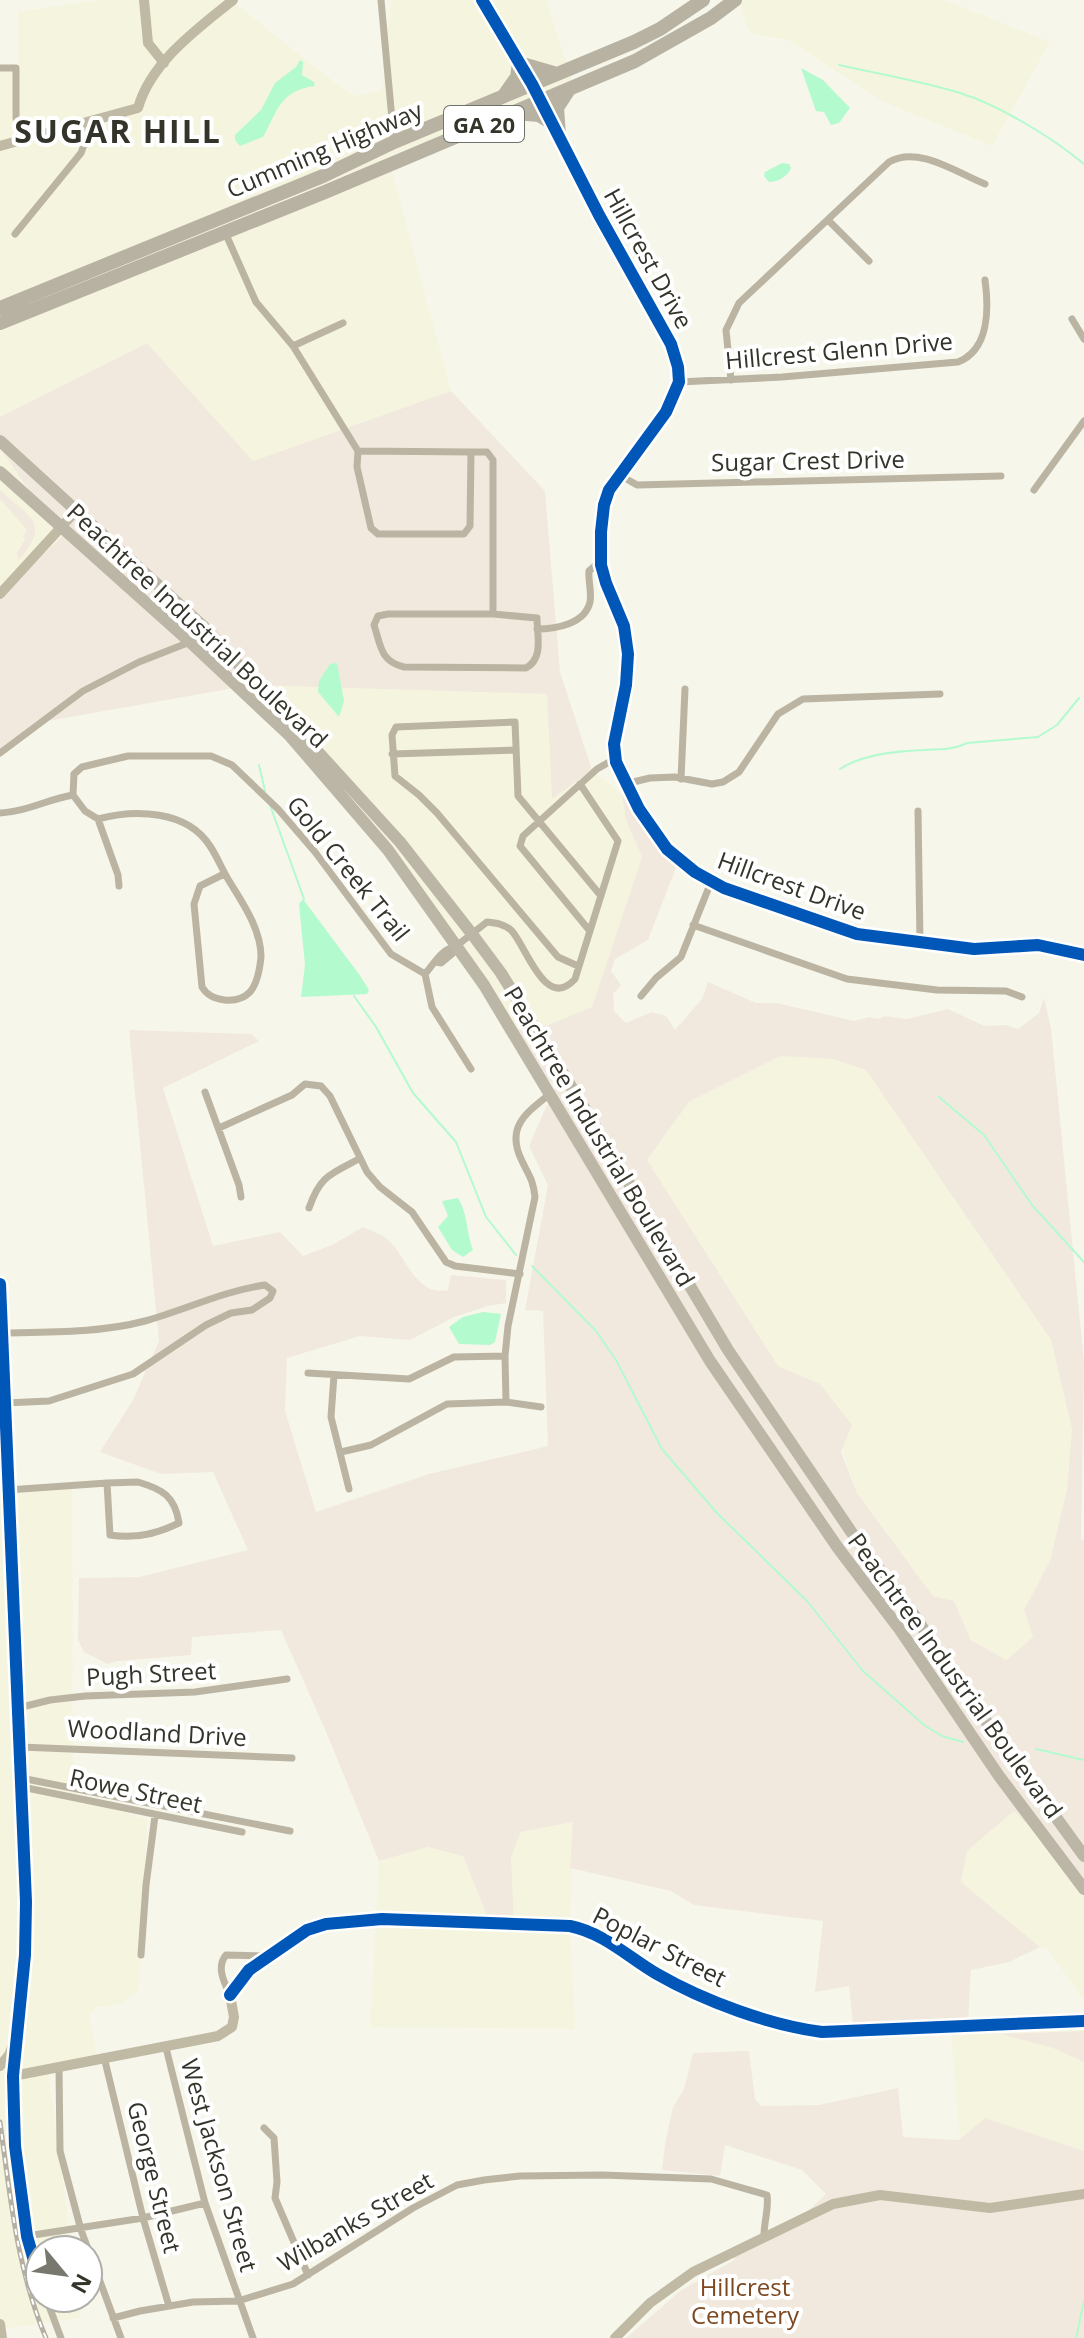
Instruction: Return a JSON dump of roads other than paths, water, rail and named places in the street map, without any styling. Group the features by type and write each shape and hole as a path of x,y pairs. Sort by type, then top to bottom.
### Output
{"highway":[{"name":"Cumming Highway","path":"0,308 323,176 394,142 660,29 703,0"},
{"name":"Cumming Highway","path":"0,323 635,61 677,39 735,0"},
{"path":"504,96 517,77 519,63 557,74"},
{"path":"556,129 557,107 570,89"},
{"path":"511,113 539,115 556,129"}],"main road":[{"name":"Peachtree Industrial Boulevard","path":"0,441 206,629 400,842 472,934 501,973 583,1106 728,1350 854,1536 914,1615 1084,1856"},
{"name":"Peachtree Industrial Boulevard","path":"0,472 190,642 294,741 388,850 456,947 551,1093 710,1361 976,1743 1084,1889"},
{"path":"976,1743 993,1731"}],"street":[{"path":"144,0 148,43 164,63"},
{"path":"0,146 138,108 148,83 164,63 233,0"},
{"path":"381,0 394,142"},
{"name":"Hillcrest Drive","path":"482,0 532,84 599,215 671,344 678,367 679,382 666,412 618,474 604,505 601,565 624,626 628,654 626,685 614,744 616,762 625,784 667,849 711,882 745,897 857,934 974,949 1038,945 1084,955"},
{"path":"0,68 16,68 16,118 20,139"},
{"path":"15,234 81,153 86,139 80,124"},
{"path":"731,380 726,330 739,303 889,162 898,157 920,157 985,184"},
{"path":"218,217 256,302 293,346 358,451 357,467 371,528 378,534 464,534 470,526 471,452"},
{"path":"828,220 869,261"},
{"name":"Hillcrest Glenn Drive","path":"679,382 958,362 977,349 984,335 985,280"},
{"path":"1072,319 1084,339"},
{"path":"293,346 343,323"},
{"path":"1034,490 1084,421"},
{"path":"358,451 487,452 493,460 493,614"},
{"name":"Sugar Crest Drive","path":"618,474 637,485 1001,476"},
{"path":"0,594 75,512"},
{"path":"537,629 550,629 576,621 586,612 590,603 589,571 601,565"},
{"path":"388,614 493,614 532,615 537,618 538,655 534,664 526,668 404,667 392,664 384,657 374,625 378,616 388,614"},
{"path":"0,753 83,691 139,662 190,642 206,629"},
{"path":"681,779 685,689"},
{"path":"625,784 650,778 712,784 723,782 739,772 778,714 803,699 940,694"},
{"path":"578,966 558,957 437,813 395,776 392,735 396,727 515,722 518,796 601,896"},
{"path":"392,754 516,750"},
{"name":"Gold Creek Trail","path":"73,795 74,774 82,767 114,757 211,756 232,765 278,809 315,852 391,954 425,974 437,958 472,934"},
{"path":"589,930 520,846 523,836 597,769 611,761 616,762"},
{"path":"472,934 487,922 502,923 514,933 539,976 549,984 560,988 568,986 575,979 618,841 580,784"},
{"path":"0,813 27,810 73,795 85,811 98,819 119,886"},
{"path":"918,811 920,943"},
{"path":"98,819 112,815 168,816 198,832 210,845 252,921 261,955 251,991 242,997 218,999 208,995 202,987 194,904 200,886 224,874"},
{"path":"641,996 656,978 676,963 711,882"},
{"path":"693,925 847,979 937,990 1006,991 1022,997"},
{"path":"425,974 432,1007 471,1069"},
{"path":"219,1128 292,1095 305,1084 321,1086 330,1096 359,1159 380,1187 412,1212 446,1262 455,1266 520,1274"},
{"path":"205,1092 241,1197"},
{"path":"506,1402 508,1326 535,1197 533,1179 516,1146 516,1130 525,1113 551,1093"},
{"path":"309,1208 317,1186 359,1159"},
{"path":"0,1284 8,1490 4,1504 22,1782 26,1933 13,2076 17,2172 27,2234"},
{"path":"1,1333 116,1327 145,1321 244,1288 265,1285 273,1291 270,1298 252,1310 231,1313 206,1325 133,1374 49,1401 5,1403"},
{"path":"308,1373 409,1379 454,1357 505,1356"},
{"path":"334,1375 331,1417 349,1489"},
{"path":"341,1452 371,1445 447,1404 506,1402 541,1407"},
{"path":"8,1490 107,1483 138,1482 156,1488 174,1502 179,1523 144,1535 110,1535 107,1483"},
{"name":"Pugh Street","path":"18,1708 62,1699 195,1692 287,1679"},
{"name":"Woodland Drive","path":"20,1747 292,1758"},
{"path":"22,1782 290,1831"},
{"name":"Rowe Street","path":"22,1782 155,1816 242,1832"},
{"path":"141,1955 155,1816"},
{"name":"Poplar Street","path":"230,1995 249,1970 307,1930 345,1922 382,1919 570,1926 588,1930 675,1983 750,2015 796,2029 822,2032 1084,2021"},
{"path":"13,2076 218,2036 232,2027 234,2017 221,1970 222,1960 226,1955 268,1956"},
{"path":"0,2066 9,2055 15,2039"},
{"name":"West Jackson Street","path":"166,2048 205,2203 253,2338"},
{"name":"George Street","path":"104,2057 143,2218 169,2306"},
{"path":"59,2066 60,2151 81,2230 121,2338"},
{"path":"264,2128 274,2138 275,2198 308,2275"},
{"name":"Wilbanks Street","path":"113,2318 169,2306 238,2301 293,2284 413,2208 457,2185 520,2176 711,2179 767,2195 769,2208 764,2220 764,2236"},
{"path":"615,2338 650,2303 693,2272 833,2204 880,2195 990,2208 1084,2194"},
{"path":"45,2234 143,2218 205,2203"},
{"path":"52,2314 61,2338"},
{"path":"0,2324 2,2338"}],"waterway":[{"path":"839,65 975,98 1025,123 1084,164"},
{"path":"840,769 880,754 1038,737 1057,725 1079,698"},
{"path":"259,765 265,791"},
{"path":"270,805 304,899"},
{"path":"354,996 376,1027 413,1093 456,1142 486,1217 516,1255"},
{"path":"939,1097 984,1135 1032,1205 1084,1262"},
{"path":"532,1266 596,1331 616,1360 662,1449 716,1512 807,1601 863,1671 924,1725 942,1736 963,1742"},
{"path":"1036,1749 1084,1760"},
{"path":"1076,2338 1084,2301"}],"railway":[{"path":"0,2122 21,2259 46,2338"}],"district":[{"name":"SUGAR HILL","path":"118,130"}],"park label":[{"name":"Hillcrest Cemetery","path":"745,2300"}]}
